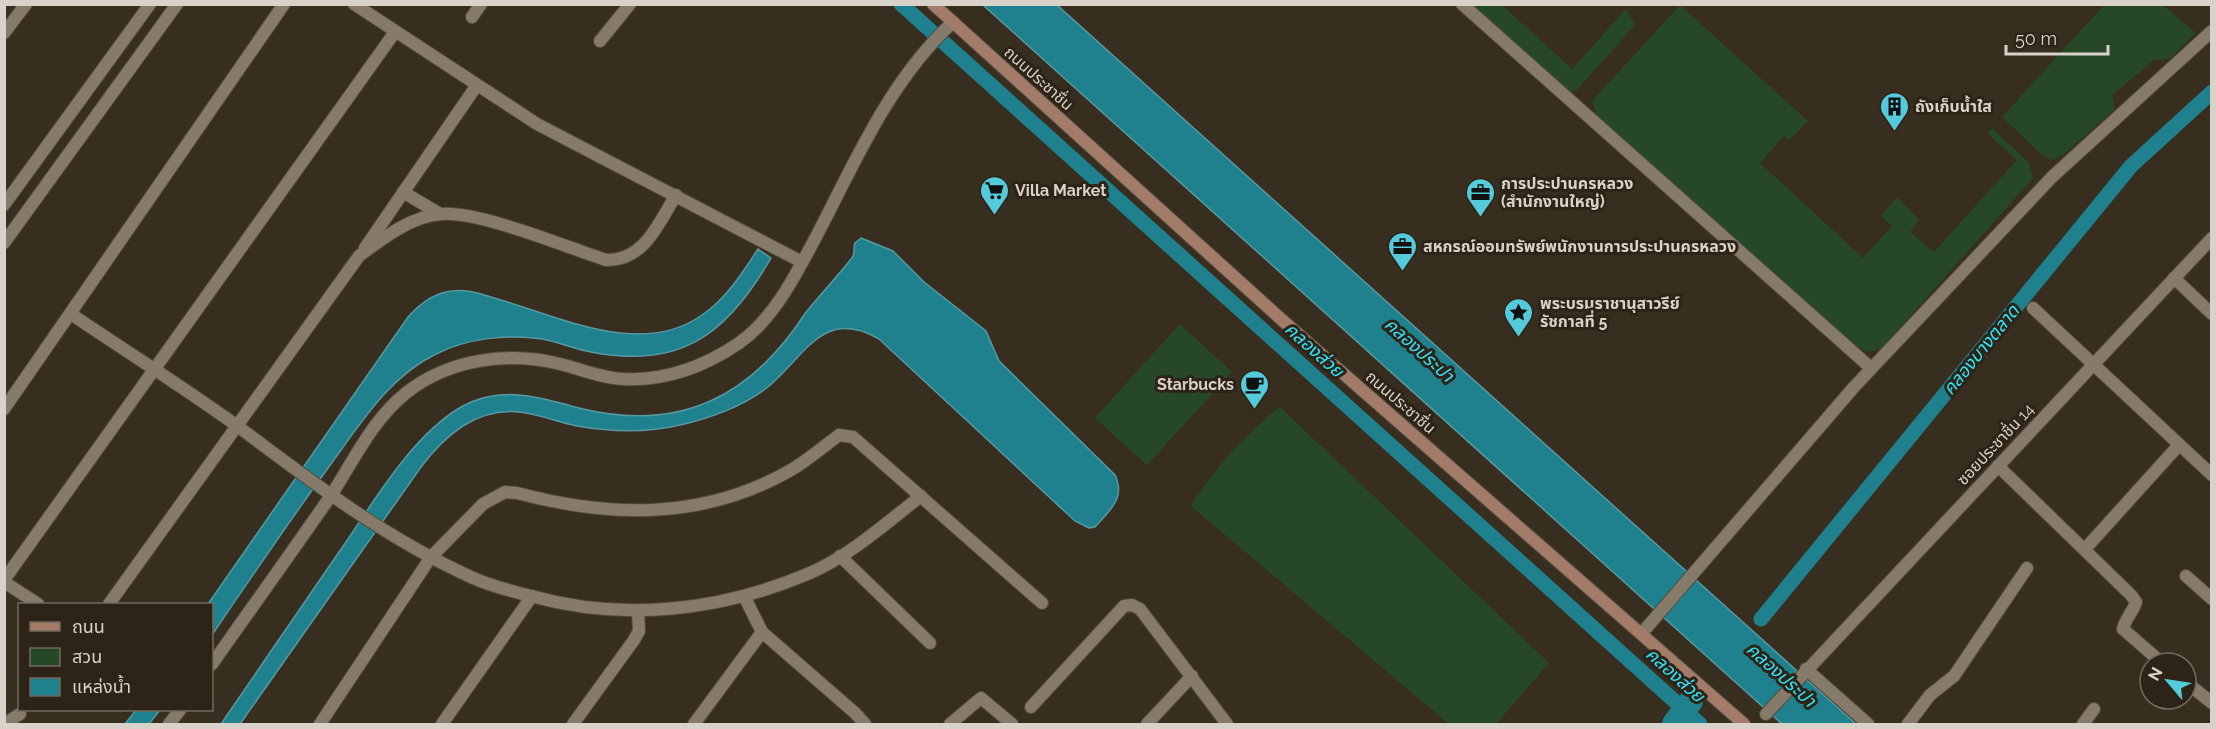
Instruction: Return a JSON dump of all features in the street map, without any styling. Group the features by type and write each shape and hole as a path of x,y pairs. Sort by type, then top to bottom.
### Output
{"main road":[{"name":"ถนนประชาชื่น","path":"933,4 948,27 1744,724"}],"street":[{"path":"4,33 26,4"},
{"path":"28,211 7,201 150,4"},
{"path":"4,243 177,4"},
{"path":"4,410 284,4"},
{"path":"354,4 546,129 802,262"},
{"path":"472,17 481,4"},
{"path":"600,40 630,4"},
{"path":"1462,4 1871,368"},
{"path":"213,663 330,496 365,440 387,411 407,392 437,376 484,359 509,357 538,359 621,379 644,379 685,372 727,351 752,332 781,297 802,262 889,97 922,54 948,27"},
{"path":"1641,633 1871,368 2055,174 2211,31"},
{"path":"37,603 4,581 395,32"},
{"path":"109,62 127,75"},
{"path":"110,603 359,256 477,86"},
{"path":"403,192 440,214 499,225 606,260 620,261 633,256 644,245 676,195"},
{"path":"359,256 406,226 440,214"},
{"name":"ซอยประชาชื่น 14","path":"1766,714 2211,238"},
{"path":"2174,278 2211,314"},
{"path":"2033,308 2211,475"},
{"path":"71,314 237,427 330,496 382,529 472,578 561,605 638,611 706,605 744,596 809,573 840,556 921,496"},
{"path":"320,724 431,557 483,504 505,492 602,510 655,511 690,506 726,499 763,484 792,470 839,435 846,434 853,437 1042,603"},
{"path":"2085,549 2179,445"},
{"path":"1998,465 2136,602 2123,629 2148,651"},
{"path":"840,556 930,643"},
{"path":"1908,724 1929,695 1954,676 2027,568"},
{"path":"2186,576 2211,599"},
{"path":"442,724 531,596"},
{"path":"744,596 762,632 865,724"},
{"path":"1031,707 1124,606 1132,605 1140,609 1227,724"},
{"path":"573,724 634,640 639,630 638,611"},
{"path":"693,724 762,632"},
{"path":"1804,671 1868,724"},
{"path":"1147,724 1192,676"},
{"path":"2198,692 2211,703"},
{"path":"950,724 981,698 1012,724"},
{"path":"2083,724 2094,709"},
{"path":"169,724 179,711"},
{"path":"4,724 20,714"}],"green space":[{"path":"1472,5 1502,5 1572,69 1626,9 1635,25 1576,91 1569,92"},
{"path":"1680,5 1808,121 1789,140 1784,136 1760,163 1863,258 1892,226 1881,216 1897,197 1919,220 1910,232 1934,252 2017,160 1987,133 1992,128 2029,163 2033,178 1881,349 1867,352 1850,342 1597,115 1592,101"},
{"path":"2104,5 2163,5 2196,33 2169,59 2154,60 2112,95 2115,109 2063,155 2052,160 2040,153 2002,117"},
{"path":"1180,324 1232,372 1147,465 1095,418"},
{"path":"1280,407 1549,663 1496,724 1449,724 1191,506 1209,479 1231,453"}],"water":[{"name":"คลองประปา","path":"983,5 1057,5 1856,724 1782,724"},
{"path":"861,238 893,251 924,282 986,331 999,361 1115,475 1119,490 1115,503 1095,527 1089,528 1075,521 879,339 859,330 842,329 827,333 814,341 778,378 745,402 724,412 691,422 667,428 603,430 526,413 503,412 489,414 463,426 440,444 421,467 240,724 221,724 393,473 442,420 461,407 491,396 537,397 618,415 651,415 682,411 710,401 737,386 761,367 851,259 855,243"},
{"path":"758,249 771,258 755,284 719,325 699,340 676,350 651,355 623,356 585,351 542,339 502,337 461,344 419,364 389,389 363,420 298,509 213,634 213,603 209,603 408,317 425,302 446,292 468,291 604,330 630,334 655,333 679,327 702,315 733,285"},
{"path":"135,711 159,711 149,724 125,724"}],"waterway":[{"name":"คลองส่วย","path":"901,4 1700,724"},
{"name":"คลองบางตลาด","path":"1761,619 2131,166 2212,92"},
{"name":"คลองส่วย","path":"1674,724 1691,701"}],"place":[{"name":"ถังเก็บน้ำใส","path":"1894,132"},
{"name":"Villa Market","path":"994,216"},
{"name":"การประปานครหลวง (สำนักงานใหญ่)","path":"1480,218"},
{"name":"สหกรณ์ออมทรัพย์พนักงานการประปานครหลวง","path":"1402,272"},
{"name":"พระบรมราชานุสาวรีย์ รัชกาลที่ 5","path":"1519,338"},
{"name":"Starbucks","path":"1255,410"}]}
